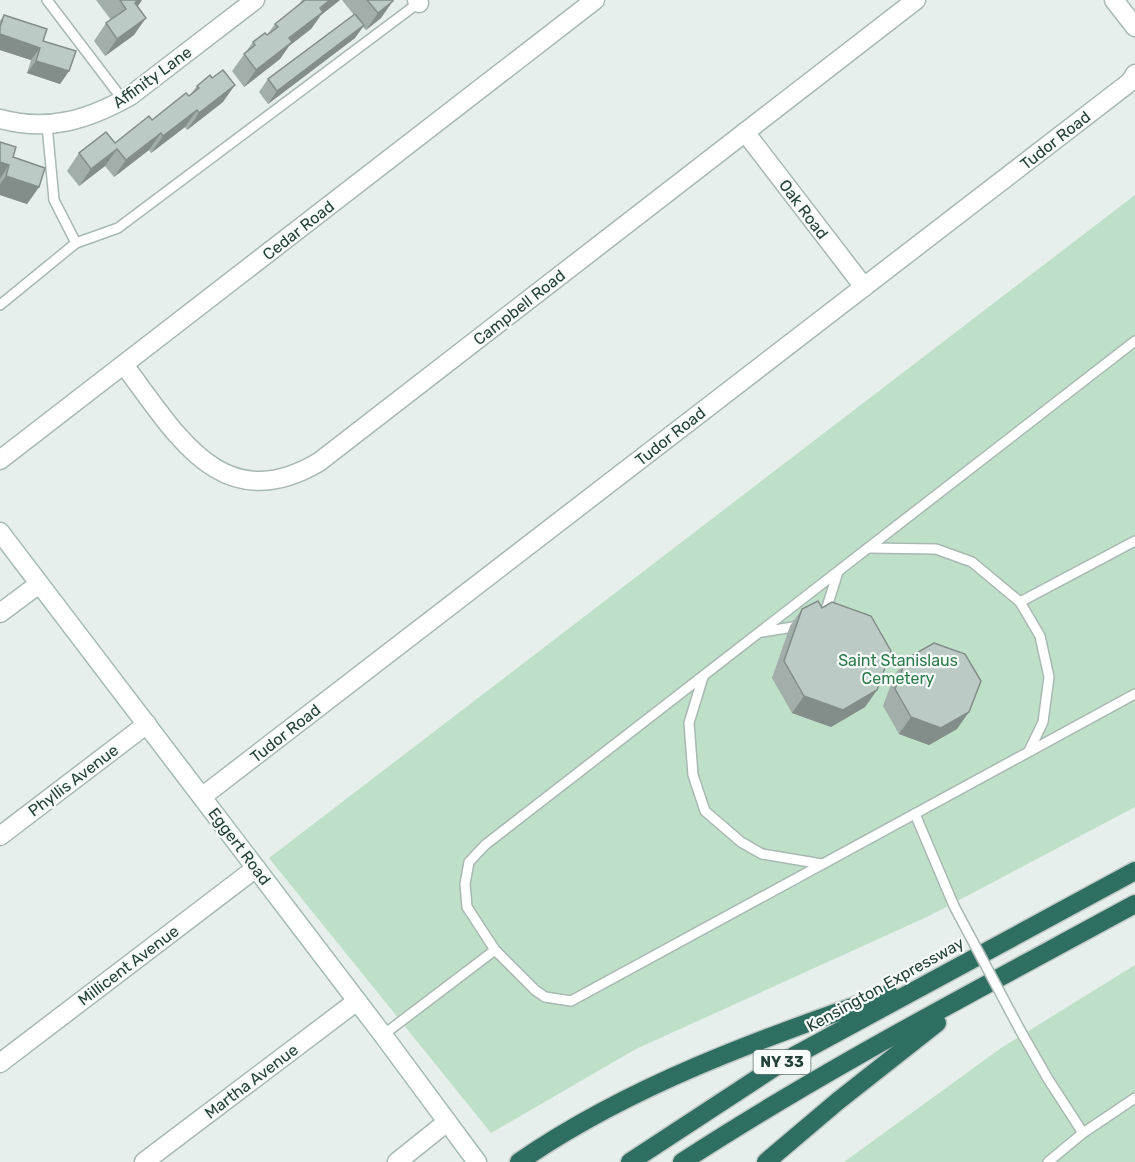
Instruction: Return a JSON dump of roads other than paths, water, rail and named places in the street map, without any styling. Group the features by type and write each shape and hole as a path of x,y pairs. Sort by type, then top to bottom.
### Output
{"highway":[{"name":"Kensington Expressway","path":"630,1162 781,1063 1135,870"},
{"name":"NY 33","path":"682,1162 828,1073 1135,904"},
{"path":"519,1162 591,1116 684,1072 754,1042 941,975"},
{"path":"766,1162 846,1094 979,990"}],"street":[{"name":"Affinity Lane","path":"0,119 47,125 86,117 123,100 255,0"},
{"name":"Cedar Road","path":"0,460 595,0"},
{"name":"Campbell Road","path":"124,365 179,438 203,461 217,470 244,479 269,480 289,477 319,462 916,0"},
{"path":"1114,0 1135,27"},
{"name":"Tudor Road","path":"202,796 1121,89 1130,82 1135,74"},
{"name":"Oak Road","path":"745,132 864,287"},
{"name":"Eggert Road","path":"0,532 477,1162"},
{"path":"0,613 39,584"},
{"name":"Phyllis Avenue","path":"0,836 147,724"},
{"name":"Millicent Avenue","path":"0,1063 256,868"},
{"name":"Martha Avenue","path":"144,1162 357,1001"},
{"path":"397,1162 447,1122"}],"lane":[{"path":"47,0 123,100"},
{"path":"0,305 76,243 118,228 419,1"},
{"path":"47,125 54,200 76,243"},
{"path":"1134,344 485,845 469,862 465,884 467,907 495,950 535,990 544,997 572,1001 1135,694"},
{"path":"1020,603 1135,541"},
{"path":"868,548 936,549 972,562 1020,603 1040,636 1049,677 1043,722 1029,752"},
{"path":"760,632 793,627 826,610 838,572"},
{"path":"702,676 689,723 693,775 705,811 741,842 762,854 822,864"},
{"path":"915,814 954,906 1020,1030 1083,1133"},
{"path":"383,1035 495,950"},
{"path":"1048,1162 1083,1133 1135,1098"}],"park label":[{"name":"Saint Stanislaus Cemetery","path":"898,669"}]}
